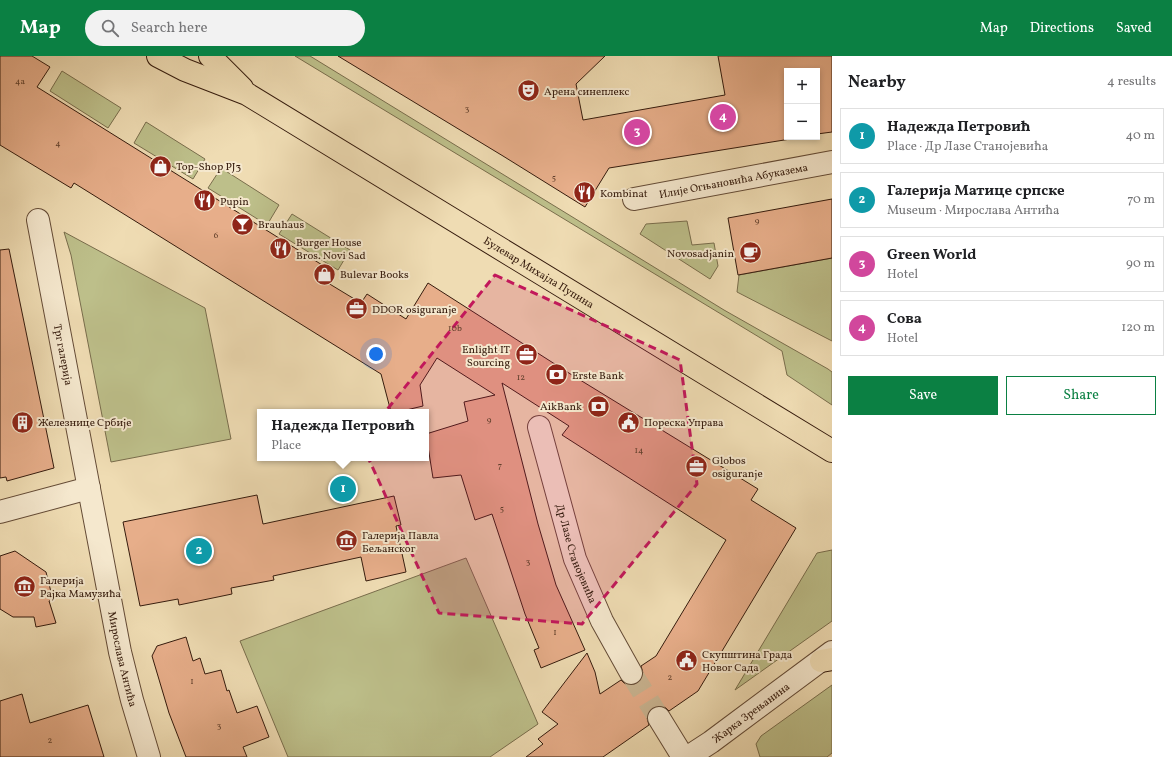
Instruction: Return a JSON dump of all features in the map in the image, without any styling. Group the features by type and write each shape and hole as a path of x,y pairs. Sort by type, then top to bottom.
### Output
{"main road":[{"name":"Булевар Михајла Пупина","path":"158,56 185,70 247,94 832,451"},
{"name":"Булевар Михајла Пупина","path":"210,56 247,94"}],"street":[{"name":"Илије Огњановића Абуказема","path":"634,200 832,162"},
{"name":"Трг галерија","path":"38,220 89,488"},
{"name":"Др Лазе Станојевића","path":"539,427 575,559 602,621 631,673"},
{"path":"0,512 89,488"},
{"name":"Мирослава Антића","path":"89,488 120,652 132,700 149,757"},
{"name":"Жарка Зрењанина","path":"688,757 828,657"},
{"path":"659,718 683,757"}],"highlighted area":[{"path":"495,275 680,360 697,484 582,624 439,613 361,442"}],"green space":[{"path":"295,56 310,56 724,310 828,369 832,372 832,405 787,375 782,351"},
{"path":"62,71 121,108 108,128 50,91"},
{"path":"146,122 205,159 193,179 134,143"},
{"path":"221,168 279,205 267,225 208,188"},
{"path":"292,214 350,250 338,270 279,234"},
{"path":"687,221 692,245 714,243 718,266 710,279 640,234 646,224"},
{"path":"64,232 205,308 231,439 111,462 71,255"},
{"path":"832,258 832,341 737,292 739,275"},
{"path":"832,550 832,621 735,690 817,553"},
{"path":"466,558 538,724 490,757 288,757 240,641"},
{"path":"832,685 832,753 827,757 760,757 756,744 761,736"}],"building":[{"path":"0,56 32,56 50,67 37,87 335,273 328,283 361,303 367,294 406,319 428,283 572,375 758,489 751,500 796,528 698,691 669,711 665,707 659,706 652,708 648,712 647,718 649,725 603,757 526,757 543,744 538,739 558,724 542,712 587,653 595,672 600,694 621,680 625,684 631,685 637,684 641,680 643,673 641,666 656,656 726,540 562,435 569,426 502,383 538,524 556,585 585,650 541,668 534,650 539,648 525,614 492,514 475,520 461,475 433,478 429,453 429,433 468,421 464,402 495,395 437,358 420,385 423,406 410,409 390,409 381,374 74,183 71,188 0,145"},
{"path":"338,56 605,56 576,84 583,120 725,95 718,56 832,56 832,132 820,134 820,68 784,68 784,140 609,168 585,207"},
{"path":"832,199 832,258 738,275 728,218"},
{"name":"Железнице Србије","path":"9,249 54,468 7,481 6,477 0,478 0,250"},
{"path":"257,495 263,524 394,496 401,525 396,526 406,572 366,581 361,557 273,576 274,580 231,588 232,594 179,605 178,599 140,606 123,522"},
{"name":"Галерија Рајка Мамузића","path":"15,551 46,572 53,600 49,601 56,623 36,627 34,617 13,617 0,609 0,556"},
{"path":"186,637 193,661 200,658 205,674 221,670 227,691 229,690 237,713 257,706 269,737 243,747 247,757 186,757 169,713 152,656 157,646"},
{"path":"22,694 30,723 88,705 104,757 0,757 0,701"}],"tunnel":[{"path":"631,673 659,718"}],"place":[{"name":"Арена синеплекс","path":"529,91"},
{"name":"Сова","path":"723,117"},
{"name":"Green World","path":"637,132"},
{"name":"Top-Shop PJ3","path":"161,166"},
{"name":"Kombinat","path":"585,193"},
{"name":"Pupin","path":"205,201"},
{"name":"Brauhaus","path":"243,224"},
{"name":"Burger House Bros. Novi Sad","path":"281,248"},
{"name":"Novosadjanin","path":"750,253"},
{"name":"Bulevar Books","path":"325,274"},
{"name":"DDOR osiguranje","path":"357,309"},
{"name":"Enlight IT Sourcing","path":"526,355"},
{"name":"Erste Bank","path":"557,375"},
{"name":"AikBank","path":"598,406"},
{"name":"Железнице Србије","path":"22,422"},
{"name":"Пореска Управа","path":"628,422"},
{"name":"Globos osiguranje","path":"696,466"},
{"name":"Надежда Петровић","path":"343,489"},
{"name":"Галерија Павла Бељанског","path":"346,541"},
{"name":"Галерија Матице српске","path":"199,551"},
{"name":"Галерија Рајка Мамузића","path":"25,586"},
{"name":"Скупштина Града Новог Сада","path":"686,660"}]}
